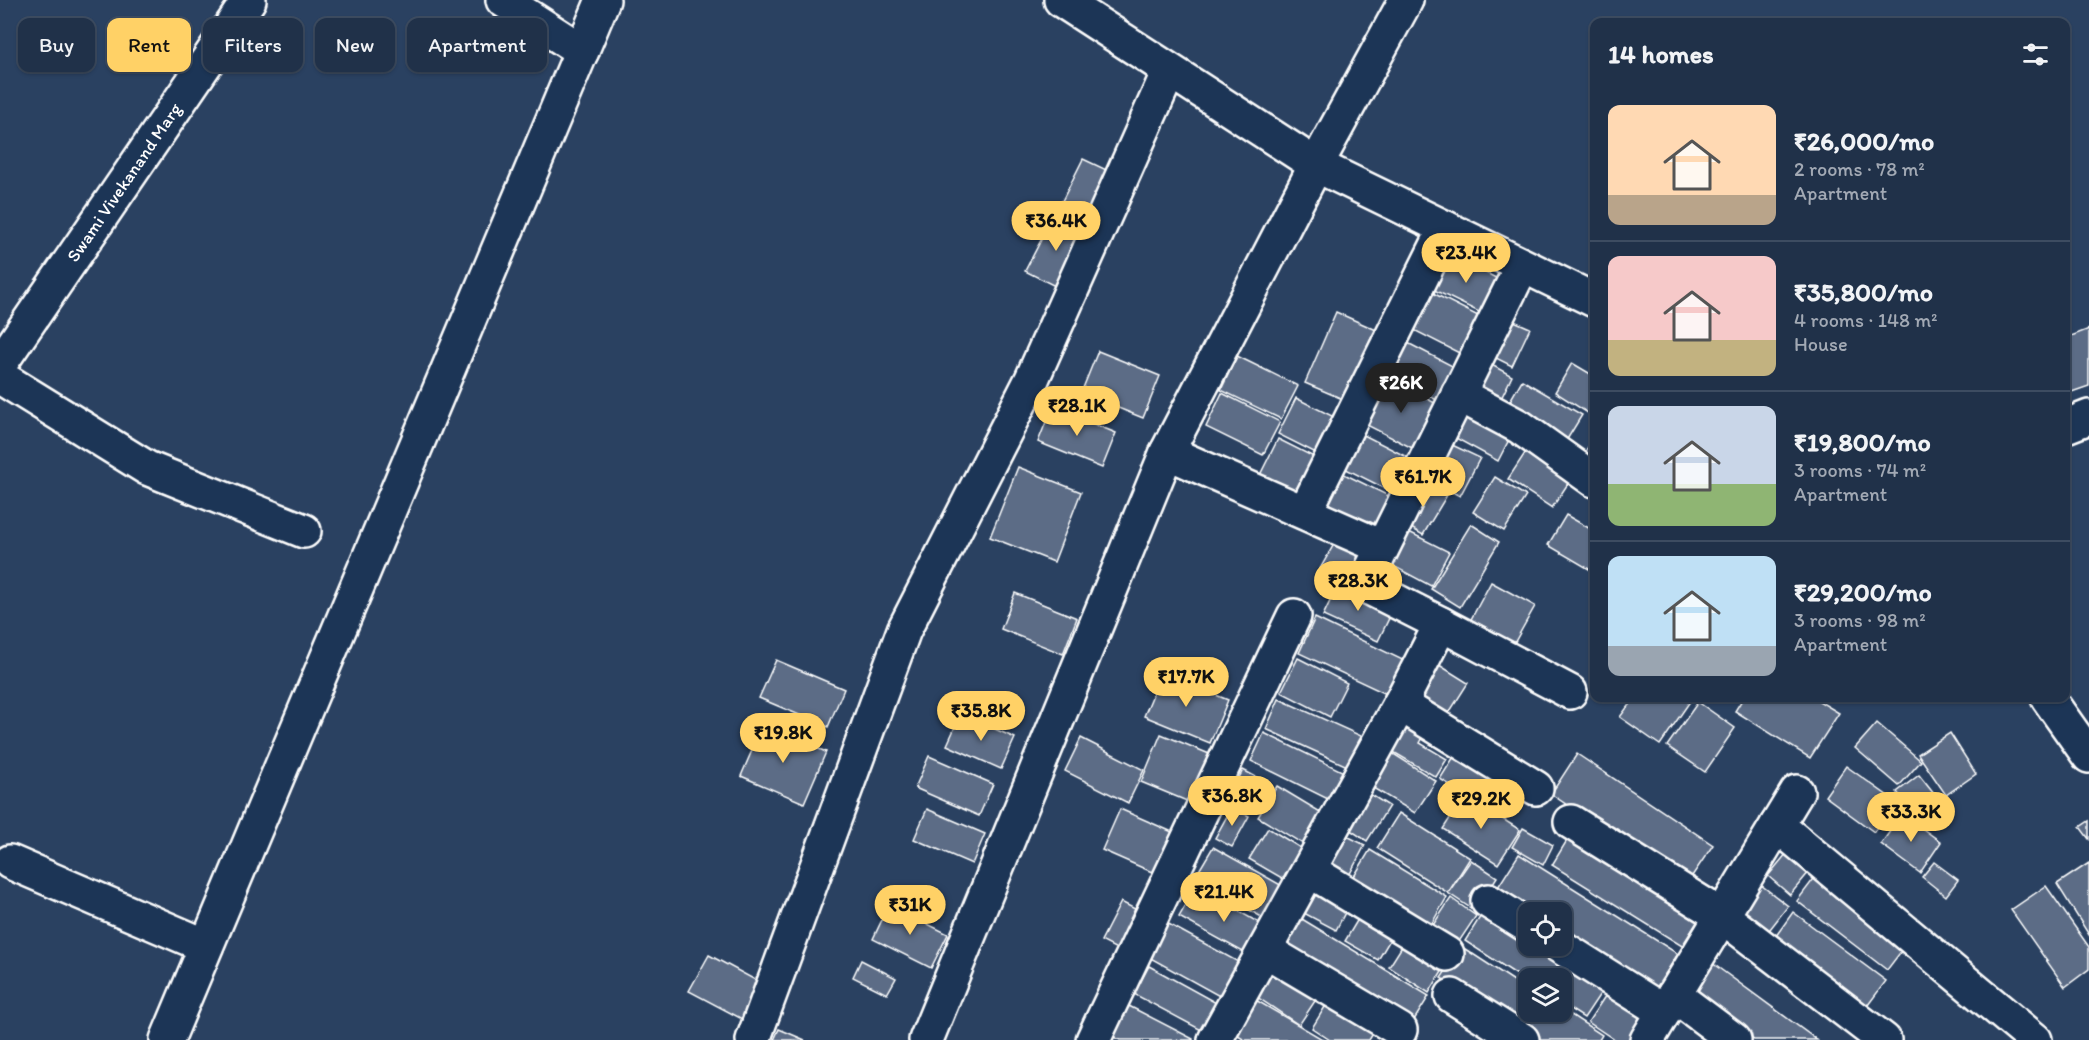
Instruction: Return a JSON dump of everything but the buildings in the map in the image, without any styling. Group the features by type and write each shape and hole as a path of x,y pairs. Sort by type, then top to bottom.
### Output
{"street":[{"name":"Swami Vivekanand Marg","path":"0,364 249,0"},
{"path":"503,0 582,51"},
{"path":"166,1040 603,0"},
{"path":"1061,0 1316,165 1590,298"},
{"path":"926,1040 1167,452 1316,165 1406,0"},
{"path":"753,1040 904,630 1032,379 1169,71"},
{"path":"1305,512 1446,228"},
{"path":"1522,266 1364,585 1570,692"},
{"path":"0,377 147,468 304,531"},
{"path":"1458,394 1520,427 1590,477"},
{"path":"2070,424 2089,417"},
{"path":"1167,452 1382,547"},
{"path":"1094,1040 1294,616"},
{"path":"1215,1040 1400,704 1441,624"},
{"path":"2051,702 2089,756"},
{"path":"1400,704 1536,788"},
{"path":"1647,1040 1797,792"},
{"path":"1571,822 1722,916 1884,1040"},
{"path":"1777,825 2036,1040"},
{"path":"10,862 206,946"},
{"path":"1309,870 1447,954"},
{"path":"1488,901 1518,920"},
{"path":"1265,950 1400,1030"},
{"path":"1572,952 1734,1040"},
{"path":"1452,996 1522,1040"}]}
